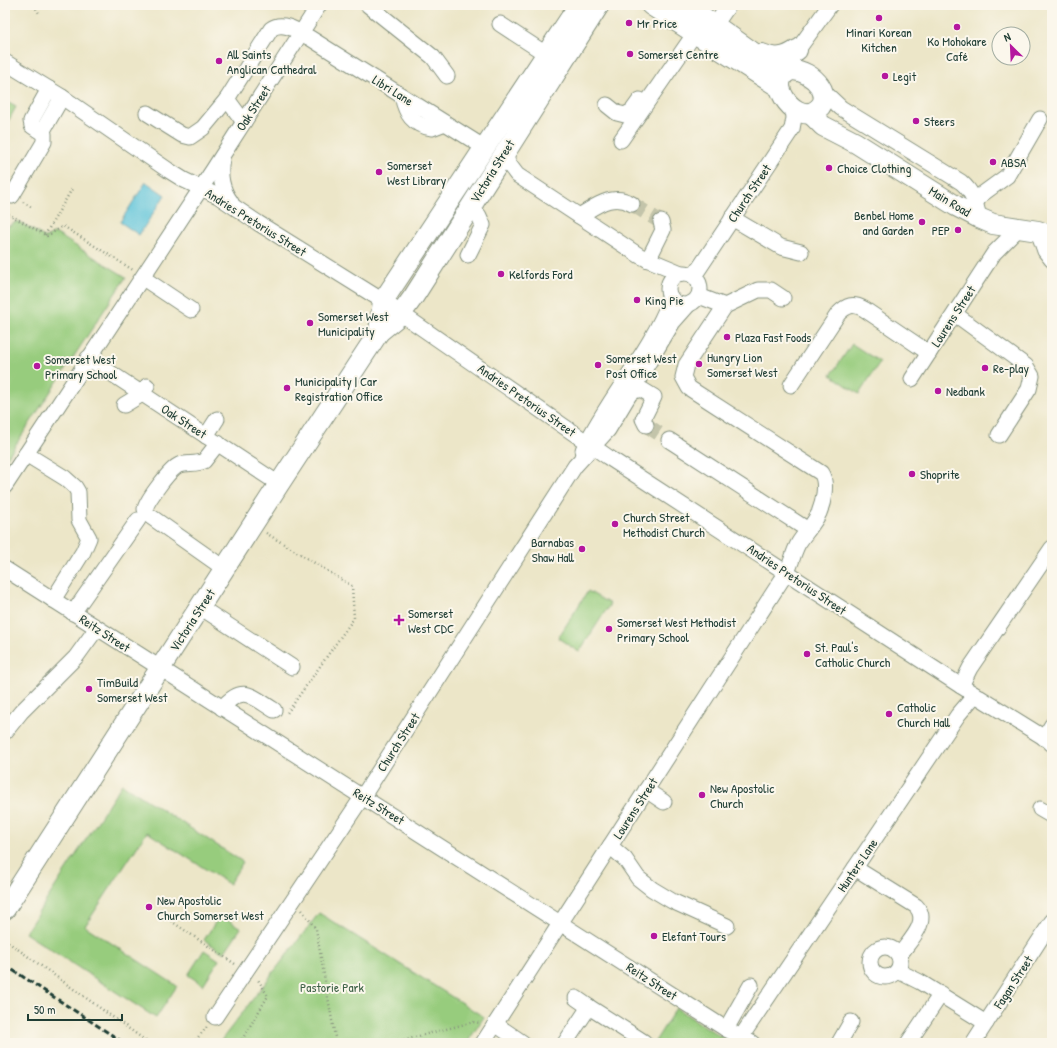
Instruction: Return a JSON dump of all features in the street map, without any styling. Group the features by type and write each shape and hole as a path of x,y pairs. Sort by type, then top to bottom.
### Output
{"main road":[{"name":"Victoria Street","path":"379,332 383,301 579,5"},
{"name":"Victoria Street","path":"5,909 279,484 379,332 401,314 599,5"},
{"path":"651,5 695,33 789,76"},
{"path":"686,5 789,76"},
{"path":"750,49 777,58 786,57 802,44"},
{"name":"Main Road","path":"789,76 817,81 843,129 856,143"},
{"name":"Main Road","path":"789,76 802,110 823,126 856,143 956,206 1036,232"},
{"path":"802,110 820,107 824,94"}],"street":[{"path":"368,5 433,58 447,76"},
{"path":"715,25 730,5"},
{"path":"789,76 789,63 826,6"},
{"name":"Oak Street","path":"5,486 88,358 226,151 301,33 312,8"},
{"path":"500,24 546,54"},
{"name":"Libri Lane","path":"147,113 182,135 190,137 203,128 227,99 271,29 275,26 283,25 301,33 485,148"},
{"path":"621,140 695,33"},
{"name":"Andries Pretorius Street","path":"5,62 62,97 173,172 236,207 258,223 383,301 590,444 961,686 1050,738"},
{"path":"12,196 44,142 45,137 42,132 32,126 31,121 49,89"},
{"path":"824,94 841,108 961,182 968,188 982,214"},
{"path":"42,132 62,97"},
{"path":"607,105 617,113 625,115 632,112 641,98 650,98"},
{"path":"227,99 244,122"},
{"name":"Church Street","path":"590,444 595,425 657,330 671,298 668,292 669,283 673,277 688,274 732,218 792,129 794,118 802,110"},
{"path":"982,214 981,195 1007,176 1040,119"},
{"name":"Oak Street","path":"226,151 220,168 220,177 225,194 236,207"},
{"path":"505,151 508,163 517,175 640,256 688,274 700,286 694,300"},
{"name":"Oak Street","path":"173,172 183,191 184,204 182,217"},
{"path":"579,216 613,199 623,199 632,204"},
{"path":"468,255 483,225 479,216 471,205"},
{"name":"Lourens Street","path":"912,379 994,253 997,239 982,214"},
{"path":"732,218 781,247 801,252"},
{"path":"648,260 663,230 661,222"},
{"path":"1036,232 1045,251 1052,260"},
{"name":"Lourens Street","path":"994,253 1036,232"},
{"path":"143,277 176,293 191,310"},
{"path":"783,298 771,290 758,290 725,306 686,365 683,373 684,381 689,388 821,473 825,482 819,513 797,545 788,574"},
{"path":"671,298 679,304 694,300 725,306"},
{"name":"Church Street","path":"215,1017 363,796 577,463 590,444 608,430 673,322 694,300"},
{"path":"791,386 838,314 848,305 858,305 929,353"},
{"path":"955,314 1026,366 1032,376 1029,390 999,435"},
{"name":"Oak Street","path":"88,358 145,390 176,410 212,440 279,484"},
{"path":"631,392 641,388 654,397 643,419 646,425"},
{"path":"124,405 145,390"},
{"path":"217,419 212,440 204,461 184,463 175,467 169,473 145,510 147,514 225,569"},
{"path":"669,440 808,530"},
{"path":"26,454 65,478 75,487 78,492 79,520 88,538 84,552 53,600"},
{"path":"73,613 138,520"},
{"path":"961,686 970,668 1052,548"},
{"name":"Reitz Street","path":"5,569 561,922 726,1029 746,1040"},
{"name":"Lourens Street","path":"483,1043 781,581 788,574"},
{"path":"200,607 292,667"},
{"path":"5,732 21,712 76,656 98,628"},
{"path":"222,708 230,699 241,693 254,698 274,710"},
{"name":"Hunters Lane","path":"746,1040 855,868 958,715 975,695"},
{"path":"646,790 664,802"},
{"path":"610,846 625,859 638,878 652,889 727,926"},
{"path":"855,868 916,906 921,913 921,924 899,956"},
{"name":"Fagan Street","path":"973,1043 1052,920"},
{"path":"886,947 895,951 899,956 900,961 898,971 889,977 879,976 871,969 870,959 876,950 886,947"},
{"path":"898,971 941,994 986,1023"},
{"path":"726,1029 751,985"},
{"path":"908,1043 941,994"},
{"path":"576,998 644,1042"},
{"path":"565,1043 589,1006"},
{"path":"839,1043 851,1022"},
{"path":"495,1024 523,1043"}],"path":[{"path":"34,5 40,15"},
{"path":"45,235 72,189"},
{"path":"5,212 47,236 63,226 143,277"},
{"path":"253,524 352,586 354,618 270,738"},
{"path":"294,899 316,929 336,1043"},
{"path":"171,921 248,968 268,996 240,1043"},
{"path":"5,940 149,1043"},
{"path":"193,1043 215,1017"},
{"path":"392,1043 473,1022 495,1024"}],"green space":[{"path":"5,101 16,107 5,127"},
{"path":"18,221 46,238 55,233 126,277 5,461 5,228"},
{"path":"852,344 880,362 859,394 831,375"},
{"path":"588,591 610,604 579,652 558,638"},
{"path":"122,784 243,862 229,884 147,832 85,926 177,986 156,1018 25,933"},
{"name":"Pastorie Park","path":"319,913 484,1017 467,1043 219,1043"},
{"path":"220,915 241,928 224,953 204,940"},
{"path":"204,950 219,960 203,985 188,975"},
{"path":"676,1008 731,1043 654,1043"}],"water":[{"path":"146,182 165,195 139,235 120,222"}],"tunnel":[{"path":"632,204 661,222"},
{"path":"646,425 669,440"}],"railway":[{"path":"5,965 124,1043"}],"place":[{"name":"Minari Korean Kitchen","path":"879,18"},
{"name":"Mr Price","path":"629,23"},
{"name":"Ko Mohokare Café","path":"957,27"},
{"name":"Somerset Centre","path":"630,54"},
{"name":"All Saints Anglican Cathedral","path":"219,61"},
{"name":"Legit","path":"885,76"},
{"name":"Steers","path":"916,121"},
{"name":"ABSA","path":"993,162"},
{"name":"Choice Clothing","path":"829,168"},
{"name":"Somerset West Library","path":"379,172"},
{"name":"Benbel Home and Garden","path":"922,222"},
{"name":"PEP","path":"958,230"},
{"name":"Kelfords Ford","path":"501,274"},
{"name":"King Pie","path":"637,300"},
{"name":"Somerset West Municipality","path":"310,323"},
{"name":"Plaza Fast Foods","path":"727,337"},
{"name":"Hungry Lion Somerset West","path":"699,364"},
{"name":"Somerset West Post Office","path":"598,365"},
{"name":"Somerset West Primary School","path":"37,366"},
{"name":"Re-play","path":"985,368"},
{"name":"Municipality | Car Registration Office","path":"287,388"},
{"name":"Nedbank","path":"938,391"},
{"name":"Shoprite","path":"912,474"},
{"name":"Church Street Methodist Church","path":"615,524"},
{"name":"Barnabas Shaw Hall","path":"582,549"},
{"name":"Somerset West CDC","path":"399,620"},
{"name":"Somerset West Methodist Primary School","path":"609,629"},
{"name":"St. Paul's Catholic Church","path":"807,654"},
{"name":"TimBuild Somerset West","path":"89,689"},
{"name":"Catholic Church Hall","path":"889,714"},
{"name":"New Apostolic Church","path":"702,795"},
{"name":"New Apostolic Church Somerset West","path":"149,907"},
{"name":"Elefant Tours","path":"654,936"}]}
